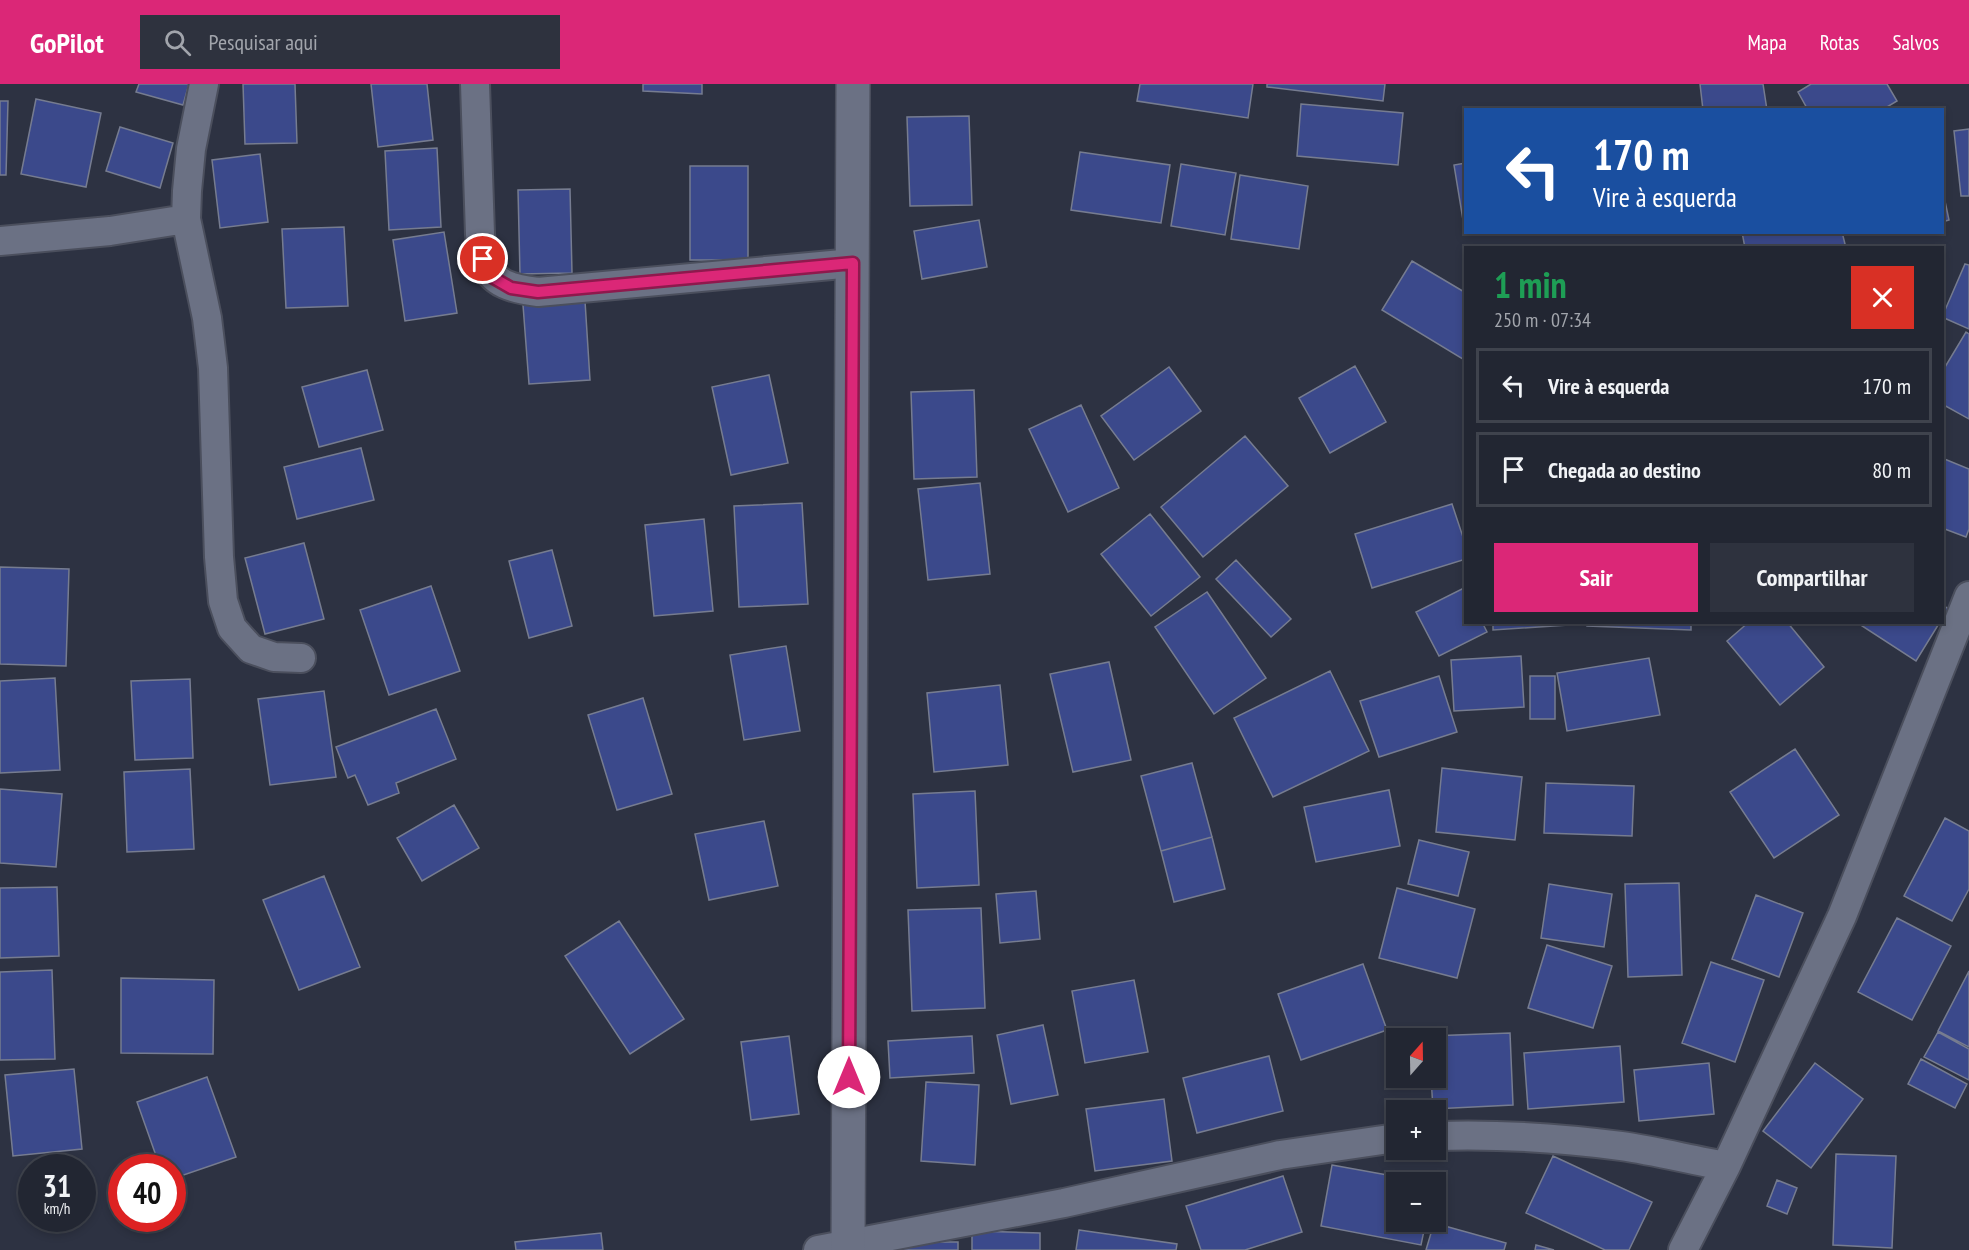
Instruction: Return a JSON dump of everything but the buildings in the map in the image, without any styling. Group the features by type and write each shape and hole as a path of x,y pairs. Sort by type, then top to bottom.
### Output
{"street":[{"path":"204,84 191,148 186,219 207,318 213,368 219,557 223,601 232,628 251,649 274,657 301,658"},
{"path":"475,84 480,234 483,259 492,277 511,288 538,292 853,263"},
{"path":"853,84 853,263 838,1248 1064,1203 1280,1155 1386,1139"},
{"path":"0,241 119,230 186,219"},
{"path":"1683,1250 1726,1166 1842,916 1969,596"},
{"path":"1446,1136 1537,1138 1622,1146 1726,1166"}],"route":[{"path":"483,259 492,277 511,288 538,292 853,263 849,1077"}]}
